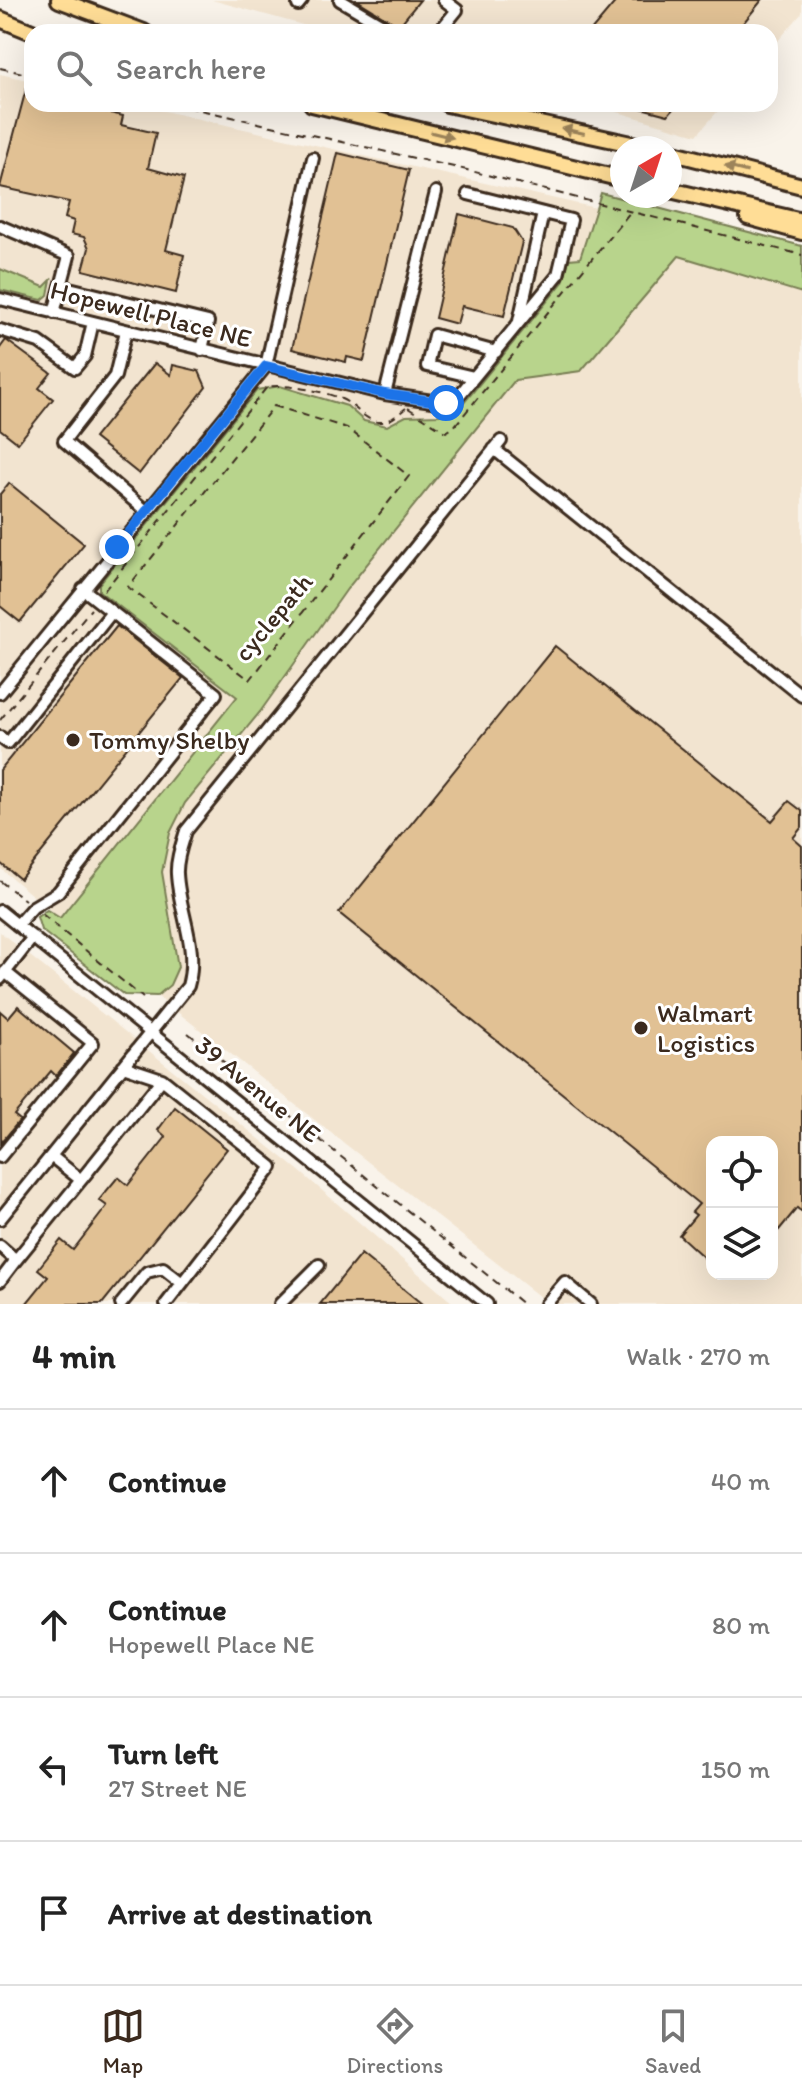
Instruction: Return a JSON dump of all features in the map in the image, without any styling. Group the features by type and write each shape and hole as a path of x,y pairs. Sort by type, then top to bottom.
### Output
{"main road":[{"path":"59,0 123,24"},
{"path":"0,19 24,29"},
{"path":"345,112 610,176"},
{"path":"484,112 610,139"},
{"path":"682,155 802,186"},
{"path":"682,193 802,221"},
{"path":"696,196 720,210 802,232"}],"street":[{"path":"340,0 380,24"},
{"path":"444,0 457,10 446,24"},
{"path":"0,693 266,366 313,158"},
{"path":"385,394 436,192"},
{"path":"468,194 571,220 558,275 496,352 474,377 427,366 434,335 496,352"},
{"path":"518,324 543,213"},
{"path":"0,226 69,256 54,313"},
{"path":"61,286 208,322 202,350"},
{"name":"Hopewell Place NE","path":"0,299 385,394 446,403 457,398 474,377"},
{"path":"0,330 39,342 75,368 85,356 93,322"},
{"path":"126,331 115,376 64,441 146,511"},
{"path":"0,1219 188,986 193,969 177,873 186,831 498,445 802,696"},
{"path":"17,925 33,907 58,892 216,694 83,589"},
{"path":"0,737 8,743 112,612"},
{"path":"0,673 9,681"},
{"name":"39 Avenue NE","path":"0,911 487,1304"},
{"path":"0,1157 93,1043 2,975 33,937"},
{"path":"123,1066 162,1079 272,1167 166,1304"},
{"path":"0,1281 162,1079"},
{"path":"51,1156 81,1180"},
{"path":"0,1246 16,1260"},
{"path":"280,1304 319,1265"},
{"path":"121,1304 147,1272 163,1268 182,1283"},
{"path":"546,1304 565,1282 591,1304"}],"path":[{"path":"0,68 24,73"},
{"path":"210,112 452,166 802,255"},
{"path":"0,720 267,387 290,386 345,400 369,419 380,423 391,420 407,407"},
{"name":"cyclepath","path":"274,406 347,428 409,476 250,680 128,587 274,406"},
{"path":"0,881 143,998"},
{"path":"188,1033 523,1304"}],"shaded area":[{"path":"212,0 802,0 802,13 778,41 778,24 299,24"},
{"path":"0,74 24,79 24,112 169,112 596,208 580,258 569,259 563,282 458,410 439,415 406,416 387,426 364,421 347,406 281,386 257,390 100,591 238,697 59,918 0,868"},
{"path":"618,112 717,112 697,135"},
{"path":"679,256 802,293 802,1304 549,1304 157,996 170,985 171,924 162,872 170,833 185,803 260,712 347,589 515,380 581,371"},
{"path":"0,932 297,1169 454,1304 0,1304"}],"green space":[{"path":"601,193 610,195 610,208 658,208 802,246 802,293 679,256 581,371 515,380 347,589 260,712 185,803 170,833 162,872 178,967 170,985 157,996 124,995 41,930 37,917 47,910 60,918 237,697 99,591 99,584 257,390 280,386 347,406 364,421 387,426 406,416 439,415 458,410 563,282 569,259 580,258"},
{"path":"0,269 44,287 51,280 48,295 42,300 0,290"}],"building":[{"path":"357,0 420,0 401,24"},
{"path":"617,0 762,0 742,24 597,24"},
{"path":"24,97 24,112 106,112 123,116 121,125 156,133 148,168 184,178 166,250 184,255 176,293 83,270 89,248 84,237 71,234 74,221 65,218 69,202 0,187"},
{"path":"338,153 409,170 364,361 347,357 346,362 292,349"},
{"path":"459,214 513,228 522,242 504,316 462,306 457,324 435,318"},
{"path":"6,340 51,373 39,388 53,399 18,443 0,429 0,348"},
{"path":"155,363 171,375 173,365 199,371 206,387 139,474 94,438"},
{"path":"9,483 84,544 20,622 0,606 0,494"},
{"path":"117,626 183,678 20,879 0,863 0,770"},
{"name":"Walmart Logistics","path":"555,646 772,821 789,801 802,811 802,827 793,838 802,846 802,1212 797,1208 778,1229 778,1136 706,1136 706,1260 679,1235 696,1215 692,1212 699,1204 339,913"},
{"path":"18,1006 74,1053 56,1076 51,1071 14,1115 20,1120 1,1143 0,1011 8,1018"},
{"path":"175,1107 227,1149 102,1304 26,1304 48,1277 38,1269 61,1240 73,1250 107,1206 99,1200 118,1177 128,1185 166,1137 158,1130"},
{"path":"361,1254 422,1304 320,1304"}],"place":[{"name":"Tommy Shelby","path":"73,740"},
{"name":"Walmart Logistics","path":"641,1028"}],"route":[{"path":"117,547 266,366 385,394 446,403"}]}
